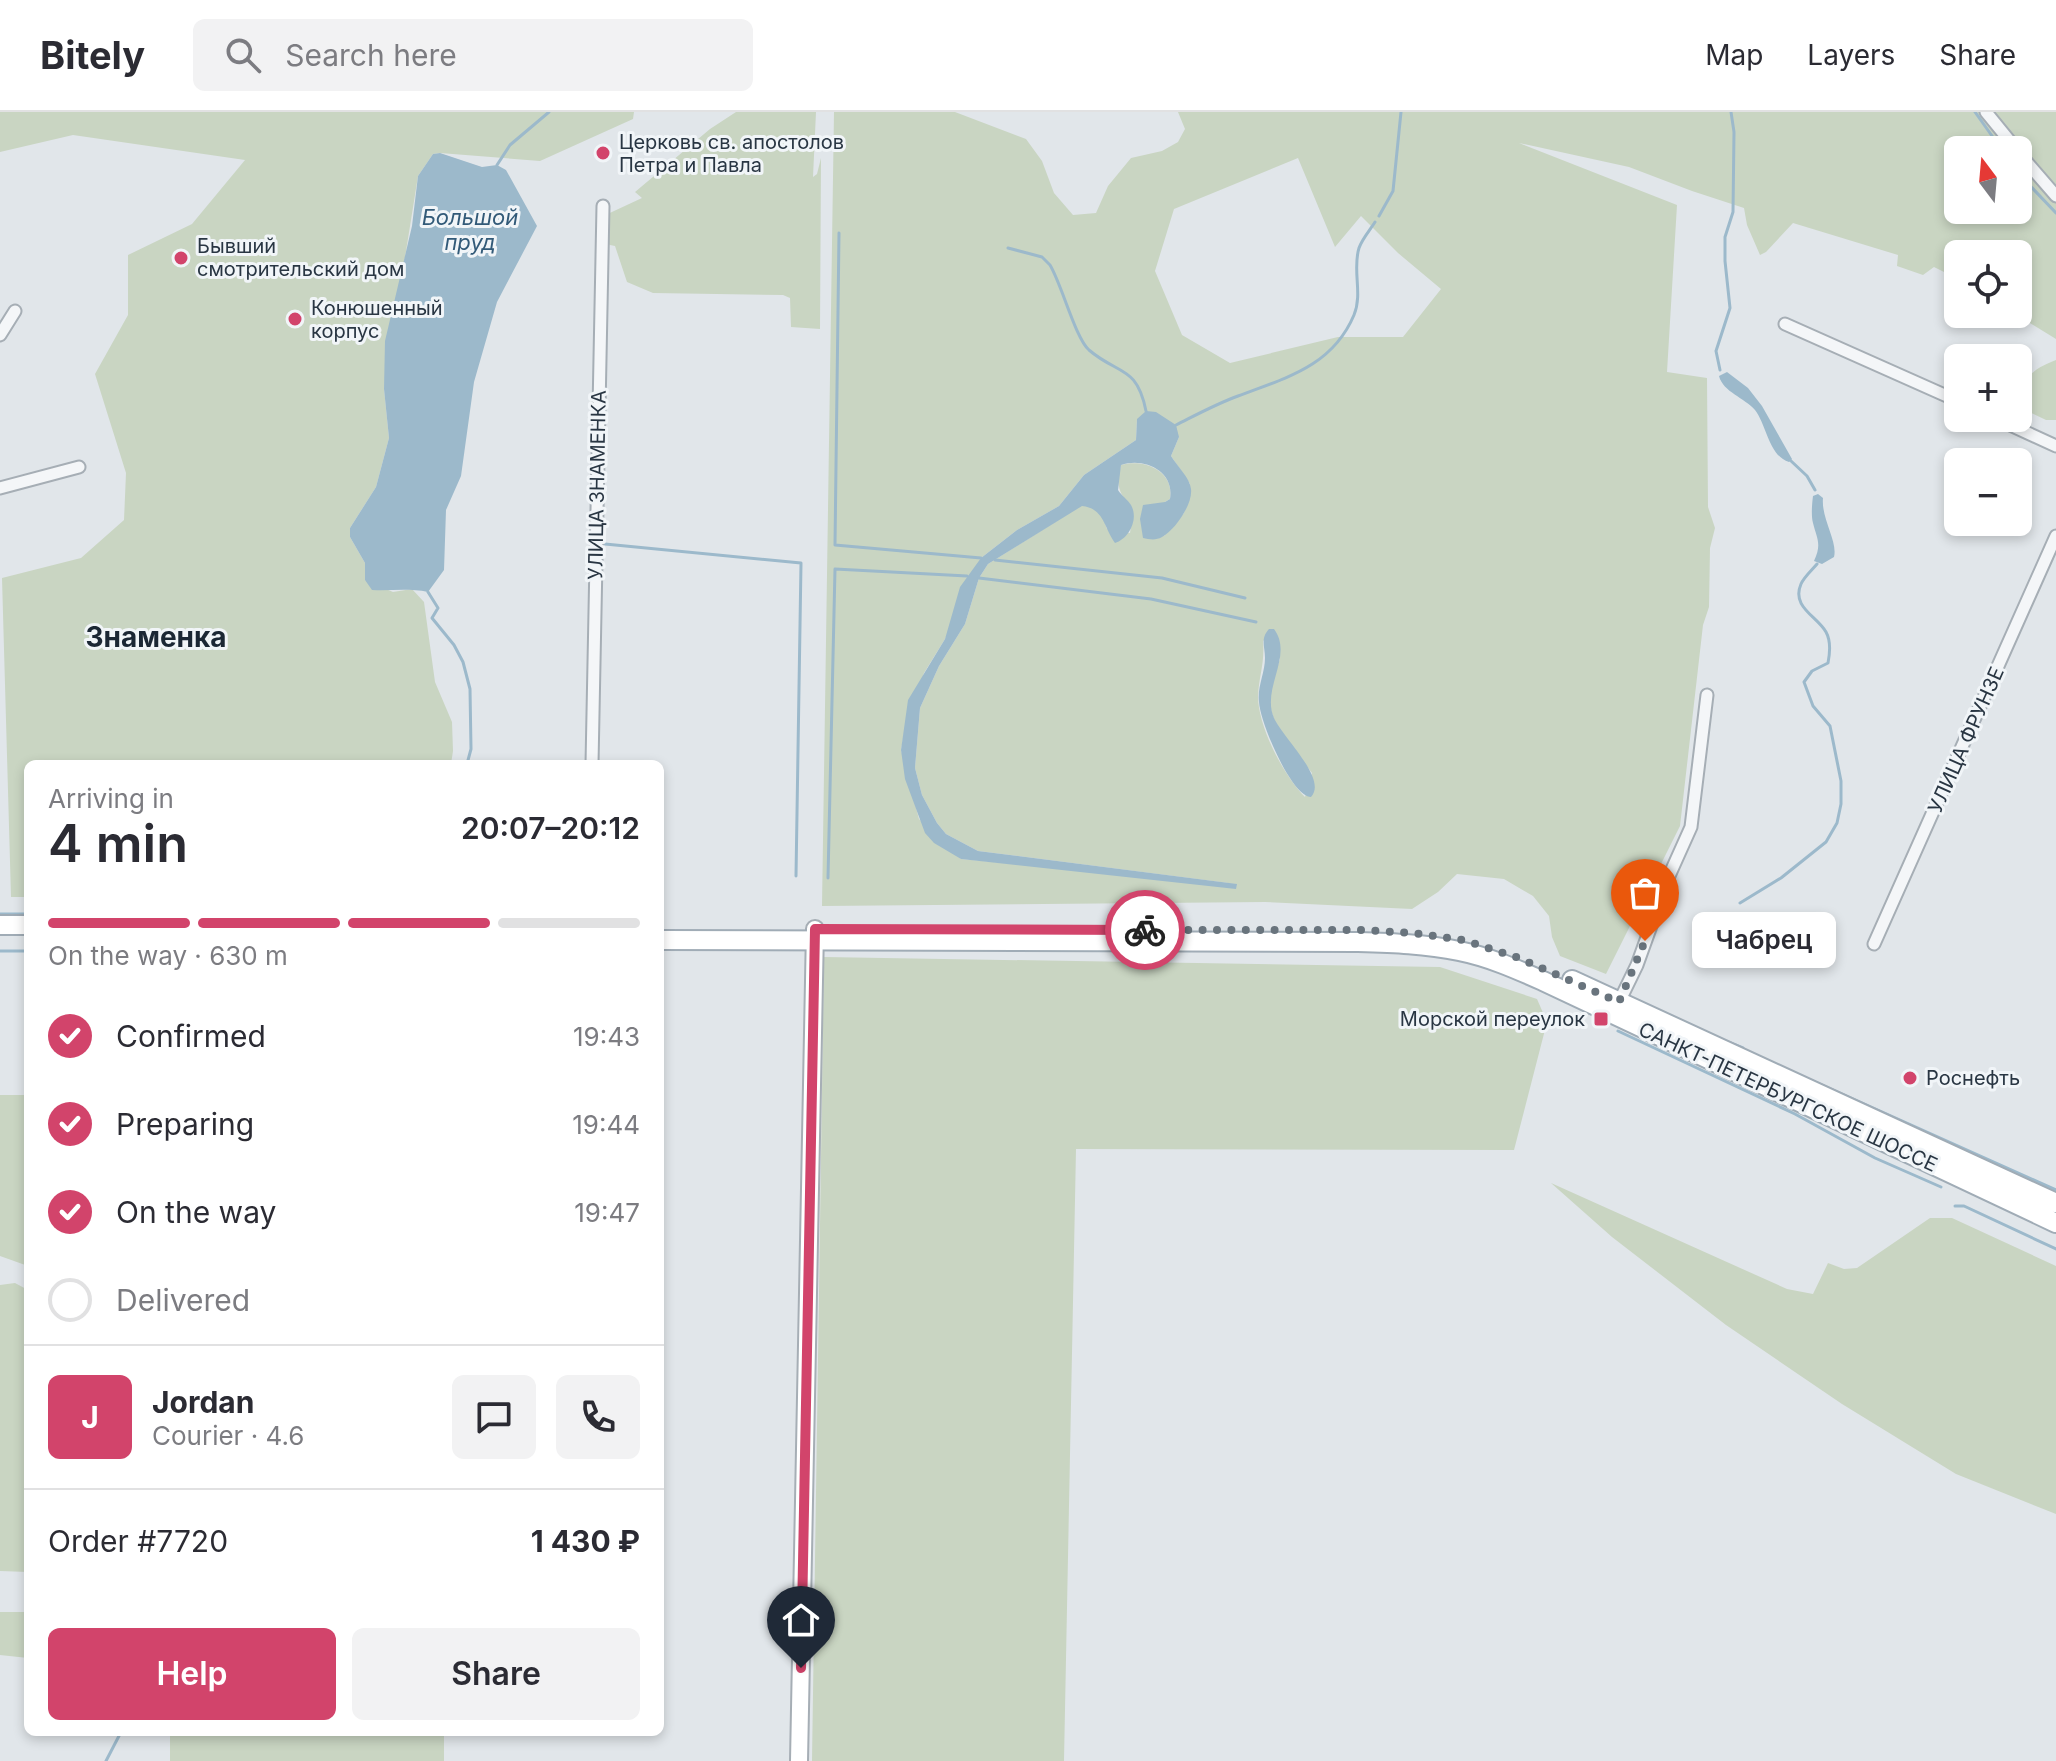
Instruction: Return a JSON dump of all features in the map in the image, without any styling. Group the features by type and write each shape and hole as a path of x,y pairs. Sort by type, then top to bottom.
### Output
{"main road":[{"path":"0,925 24,925"},
{"name":"САНКТ-ПЕТЕРБУРГСКОЕ ШОССЕ","path":"664,928 815,934 1358,942 1414,944 1459,951 1487,958 1543,981 2056,1223"},
{"name":"САНКТ-ПЕТЕРБУРГСКОЕ ШОССЕ","path":"664,940 815,934 1360,930 1463,940 1502,952 1619,1002 2056,1203"},
{"path":"799,1761 815,934"},
{"path":"0,937 24,937"}],"street":[{"path":"1986,112 2005,136"},
{"path":"2032,168 2056,196"},
{"name":"УЛИЦА ЗНАМЕНКА","path":"592,760 603,206"},
{"path":"0,335 15,311"},
{"path":"1785,324 1944,395"},
{"path":"2026,432 2056,446"},
{"path":"0,488 79,467"},
{"name":"УЛИЦА ФРУНЗЕ","path":"1874,944 2056,536"},
{"path":"1619,1002 1637,965 1669,876 1691,827 1707,695"}],"green space":[{"path":"0,112 634,112 633,119 540,161 440,153 433,154 418,176 384,389 389,438 376,487 350,528 350,537 365,563 365,580 393,592 412,589 424,602 435,682 452,722 452,760 24,760 24,897 11,897 2,578 81,558 124,520 126,473 95,374 128,315 128,255 192,224 245,160 73,135 0,152"},
{"path":"736,112 816,112 813,177 817,174 821,158 820,329 791,327 790,298 783,295 653,293 627,282 615,246 600,243 595,233 599,218 642,198 635,192 710,129"},
{"path":"834,112 955,112 1026,139 1042,161 1054,193 1073,215 1096,213 1108,186 1131,158 1162,151 1178,142 1185,129 1178,112 2056,112 2056,339 2032,324 2032,240 1944,240 1944,272 1934,267 1923,275 1897,266 1898,255 1793,223 1760,255 1747,225 1744,208 1629,167 1519,143 1677,205 1667,372 1707,378 1708,507 1715,528 1710,548 1709,607 1703,625 1680,826 1606,974 1560,956 1552,937 1549,916 1533,896 1504,879 1457,874 1438,892 1412,909 1265,902 822,906","holes":["1298,158 1335,247 1361,216 1441,289 1403,337 1338,337 1230,363 1182,335 1155,271 1174,209","1137,419 1179,437 1171,456 1190,484 1184,513 1164,536 1165,502 1170,499 1168,481 1148,465 1121,465 1120,490 1133,512 1130,533 1107,529 1099,512 1082,505 988,564 979,578 965,624 939,666 920,708 915,768 922,795 937,823 946,834 978,851 1236,884 961,859 919,819 901,750 905,728 924,673 945,639 981,558 1017,530 1059,506 1084,475 1136,440","1263,640 1280,659 1270,696 1273,717 1284,738 1312,773 1305,797 1281,764 1262,722 1258,696"]},
{"path":"2056,360 2056,420 2046,420 2032,413 2032,373"},
{"path":"824,957 1440,967 1537,999 1547,1022 1514,1150 1076,1149 1064,1761 812,1761"},
{"path":"0,1095 24,1095 24,1265 0,1256"},
{"path":"1551,1183 1787,1289 1813,1294 1828,1263 1844,1269 1857,1268 1930,1218 1952,1218 2056,1266 2056,1514 1956,1474 1842,1404 1726,1325 1612,1237"},
{"path":"15,1283 24,1288 24,1572 0,1571 0,1285"},
{"path":"0,1612 24,1612 24,1658 0,1655"},
{"path":"170,1736 444,1736 444,1761 170,1761"}],"water":[{"name":"Большой пруд","path":"440,153 482,167 497,165 506,170 537,226 497,302 474,382 461,476 446,510 444,570 428,592 372,590 365,580 365,563 350,537 350,528 376,487 389,438 384,389 385,341 412,226 418,176 433,154"},
{"path":"1727,372 1748,388 1762,406 1792,459 1789,462 1777,454 1755,410 1721,382 1719,376"},
{"path":"1146,411 1156,412 1176,425 1179,437 1171,456 1186,476 1191,489 1182,516 1162,537 1143,538 1140,519 1143,505 1170,499 1168,481 1156,468 1148,465 1121,465 1118,490 1131,505 1134,516 1131,528 1120,541 1115,543 1095,511 1082,506 988,564 979,578 965,624 939,666 920,708 915,768 922,795 937,823 946,834 978,851 1237,884 1236,889 961,859 934,843 925,833 905,779 901,750 908,700 945,639 960,587 981,558 1017,530 1059,506 1084,475 1136,440 1137,419"},
{"path":"1818,494 1823,498 1824,514 1835,551 1834,557 1822,564 1814,561 1818,546 1812,506 1813,496"},
{"path":"1269,629 1274,629 1281,650 1271,707 1274,718 1314,780 1315,789 1311,797 1295,785 1286,772 1261,712 1259,696 1265,664 1264,639"}],"waterway":[{"path":"497,165 510,145 549,112"},
{"path":"1379,216 1393,191 1401,112"},
{"path":"1720,370 1716,351 1730,308 1725,237 1733,212 1734,132 1731,112"},
{"path":"1975,112 1992,136"},
{"path":"2032,188 2056,213"},
{"path":"1176,425 1222,402 1290,376 1320,359 1333,347 1345,333 1357,307 1357,256 1375,222"},
{"path":"839,233 835,545 981,558"},
{"path":"1008,248 1042,257 1050,265 1084,343 1099,358 1132,378 1146,411"},
{"path":"1790,460 1807,476 1815,490"},
{"path":"605,544 801,563 796,876"},
{"path":"995,560 1162,578 1245,598"},
{"path":"1740,903 1781,878 1826,842 1837,823 1841,781 1830,726 1813,706 1804,682 1812,671 1828,663 1829,655 1826,632 1799,599 1801,584 1817,564"},
{"path":"828,878 835,569 967,576"},
{"path":"979,578 1151,599 1256,622"},
{"path":"428,592 438,608 432,618 454,645 463,662 470,689 471,749 468,760"},
{"path":"0,914 24,914"},
{"path":"0,951 24,951"},
{"path":"1618,1031 1795,1114 1875,1158 1941,1187"},
{"path":"1728,1042 1743,1048"},
{"path":"1813,1081 2056,1190"},
{"path":"1955,1206 1964,1206 2056,1249"},
{"path":"106,1761 119,1736"}],"way so far":[{"path":"1145,930 1360,930 1463,940 1516,957 1619,1002 1645,941"}],"place":[{"name":"Церковь св. апостолов Петра и Павла","path":"603,153"},
{"name":"Бывший смотрительский дом","path":"181,258"},
{"name":"Конюшенный корпус","path":"295,319"},
{"name":"Чабрец","path":"1645,941"},
{"name":"Морской переулок","path":"1601,1019"},
{"name":"Роснефть","path":"1910,1078"}],"district":[{"name":"Знаменка","path":"156,637"}],"route":[{"path":"801,1668 815,929 1145,930"}]}
